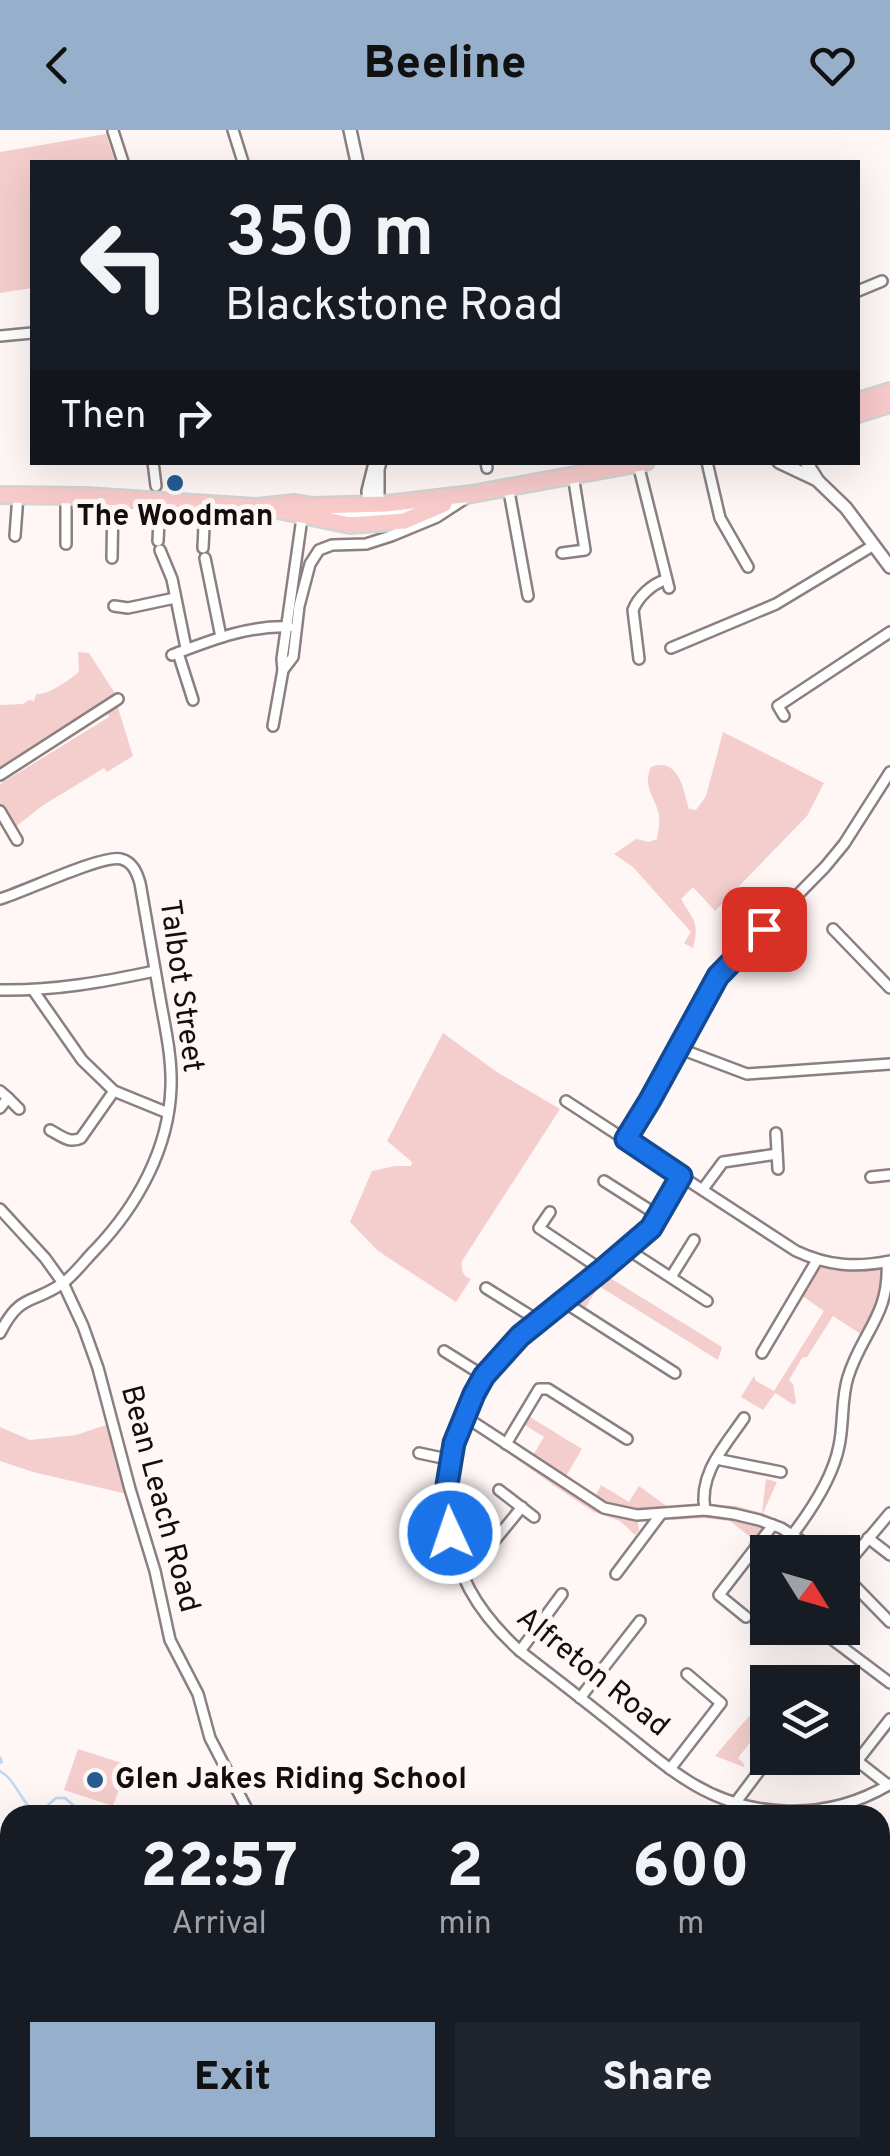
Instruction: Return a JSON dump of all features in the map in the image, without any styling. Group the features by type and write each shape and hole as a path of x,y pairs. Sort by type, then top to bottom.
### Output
{"highway":[{"path":"860,400 890,391"},
{"path":"860,413 890,404"},
{"path":"0,495 112,497 158,493 205,504 306,509 350,525 406,503 630,465"},
{"path":"375,512 404,521 472,494"}],"street":[{"path":"233,130 242,160"},
{"path":"350,130 358,160"},
{"path":"113,131 122,160"},
{"path":"860,290 882,281"},
{"path":"0,336 30,333"},
{"path":"154,465 159,546 172,580 179,652 193,700"},
{"path":"378,465 384,490 406,503"},
{"path":"366,544 376,533 368,491 378,465"},
{"path":"639,659 633,610 642,595 658,582 667,584 642,465"},
{"path":"707,465 720,518 748,567"},
{"path":"798,465 846,508 890,567"},
{"path":"562,553 585,550 573,475"},
{"path":"508,486 528,596"},
{"path":"274,726 282,658 316,553 332,545 366,544 391,536 438,517 472,494"},
{"path":"15,536 18,495"},
{"path":"66,496 66,544"},
{"path":"112,497 112,558"},
{"path":"205,504 204,553 221,638"},
{"path":"291,627 306,509"},
{"path":"671,648 776,604 874,545"},
{"path":"114,606 128,608 175,598"},
{"path":"128,608 128,621"},
{"path":"179,652 254,629 291,627"},
{"path":"784,716 778,706 890,632"},
{"path":"0,775 118,699"},
{"path":"626,1139 718,976 826,867 890,772"},
{"path":"0,811 17,840"},
{"name":"Talbot Street","path":"0,900 100,861 121,859 130,864 140,883 170,1068 168,1113 159,1150 139,1194 110,1234 62,1283 16,1307 0,1334"},
{"path":"834,929 890,988"},
{"path":"0,990 79,987 156,971"},
{"path":"34,990 82,1060 114,1091 168,1113"},
{"path":"678,1048 747,1074 890,1064"},
{"path":"50,1130 74,1142 81,1138 114,1091"},
{"path":"0,1108 4,1095 20,1109"},
{"path":"464,1416 604,1508 637,1515 705,1510 734,1514 793,1534 816,1500 839,1447 848,1378 882,1305 888,1261 855,1266 818,1260 787,1247 566,1101"},
{"path":"776,1132 778,1169"},
{"path":"703,1190 723,1162 778,1154"},
{"path":"871,1177 890,1175"},
{"name":"Alfreton Road","path":"681,1176 651,1228 512,1344 484,1376 454,1443 447,1485 450,1533 476,1603 497,1630 670,1768 700,1788 752,1805"},
{"path":"604,1181 658,1216"},
{"name":"Bean Leach Road","path":"0,1209 28,1236 62,1283 84,1326 159,1586 174,1652 198,1694 210,1738 245,1805"},
{"path":"550,1212 539,1228 602,1270"},
{"path":"671,1278 694,1240"},
{"path":"627,1249 707,1301"},
{"path":"762,1353 818,1260"},
{"path":"486,1288 539,1321"},
{"path":"564,1302 675,1373"},
{"path":"444,1351 484,1376"},
{"path":"506,1444 539,1389 548,1389 627,1439"},
{"path":"705,1510 705,1485 716,1460 744,1418"},
{"path":"418,1454 452,1460"},
{"path":"716,1460 782,1472"},
{"path":"499,1490 534,1517"},
{"path":"464,1578 522,1506"},
{"path":"860,1548 890,1513"},
{"path":"616,1574 661,1514"},
{"path":"746,1617 719,1595 773,1525"},
{"path":"868,1538 890,1555"},
{"path":"860,1590 890,1622"},
{"path":"520,1650 562,1594"},
{"path":"580,1698 640,1621"},
{"path":"840,1645 890,1683"},
{"path":"670,1768 721,1703 687,1674"},
{"path":"860,1758 890,1720"},
{"path":"860,1762 889,1784"},
{"path":"736,1802 756,1775"},
{"name":"Alfreton Road","path":"840,1805 889,1784"}],"shaded area":[{"path":"106,134 114,160 30,160 30,288 0,293 0,152"},
{"path":"78,652 89,653 116,695 0,768 0,705 34,701 36,694 64,683 79,672"},
{"path":"117,705 133,756 107,772 104,768 14,828 0,806 0,784 109,717 107,712"},
{"path":"723,732 824,783 807,816 715,911 693,887 681,899 695,927 693,948 684,943 691,932 633,867 614,854 636,839 657,839 659,815 648,780 651,767 660,765 674,771 689,809 696,810 706,796"},
{"path":"443,1033 497,1072 560,1109 462,1261 463,1272 471,1279 456,1302 378,1251 350,1222 372,1171 411,1166 412,1162 387,1141"},
{"path":"817,1260 887,1262 888,1282 867,1338 833,1316 789,1380 793,1384 794,1405 775,1393 763,1410 741,1397 754,1376 774,1391 824,1311 798,1293"},
{"path":"605,1268 610,1278 722,1347 718,1360 599,1286 582,1313 564,1302 560,1314 540,1332 531,1327"},
{"path":"521,1326 531,1327 502,1354 465,1416 455,1443 451,1432 460,1408 484,1376 485,1365"},
{"path":"525,1414 582,1449 563,1481 593,1501 601,1485 629,1502 639,1486 668,1507 690,1505 705,1510 718,1505 736,1506 762,1513 766,1479 777,1482 763,1513 784,1522 781,1528 773,1525 765,1535 749,1536 730,1521 637,1515 639,1530 635,1535 620,1521 594,1512 481,1434 465,1416 530,1460 544,1437 520,1422"},
{"path":"109,1424 127,1494 0,1461 0,1427 30,1440 76,1435"},
{"path":"749,1716 750,1742 738,1758 744,1767 715,1756"},
{"name":"Glen Jakes Riding School","path":"78,1749 122,1763 126,1770 113,1805 64,1790"}],"waterway":[{"path":"0,1757 0,1763"},
{"path":"0,1771 28,1805"},
{"path":"48,1805 56,1798 65,1798 73,1805"}],"place":[{"name":"The Woodman","path":"175,483"},
{"name":"Glen Jakes Riding School","path":"95,1780"}],"route":[{"path":"450,1533 447,1485 454,1443 474,1394 484,1376 520,1336 651,1228 681,1176 626,1139 718,976 764,929"}]}
